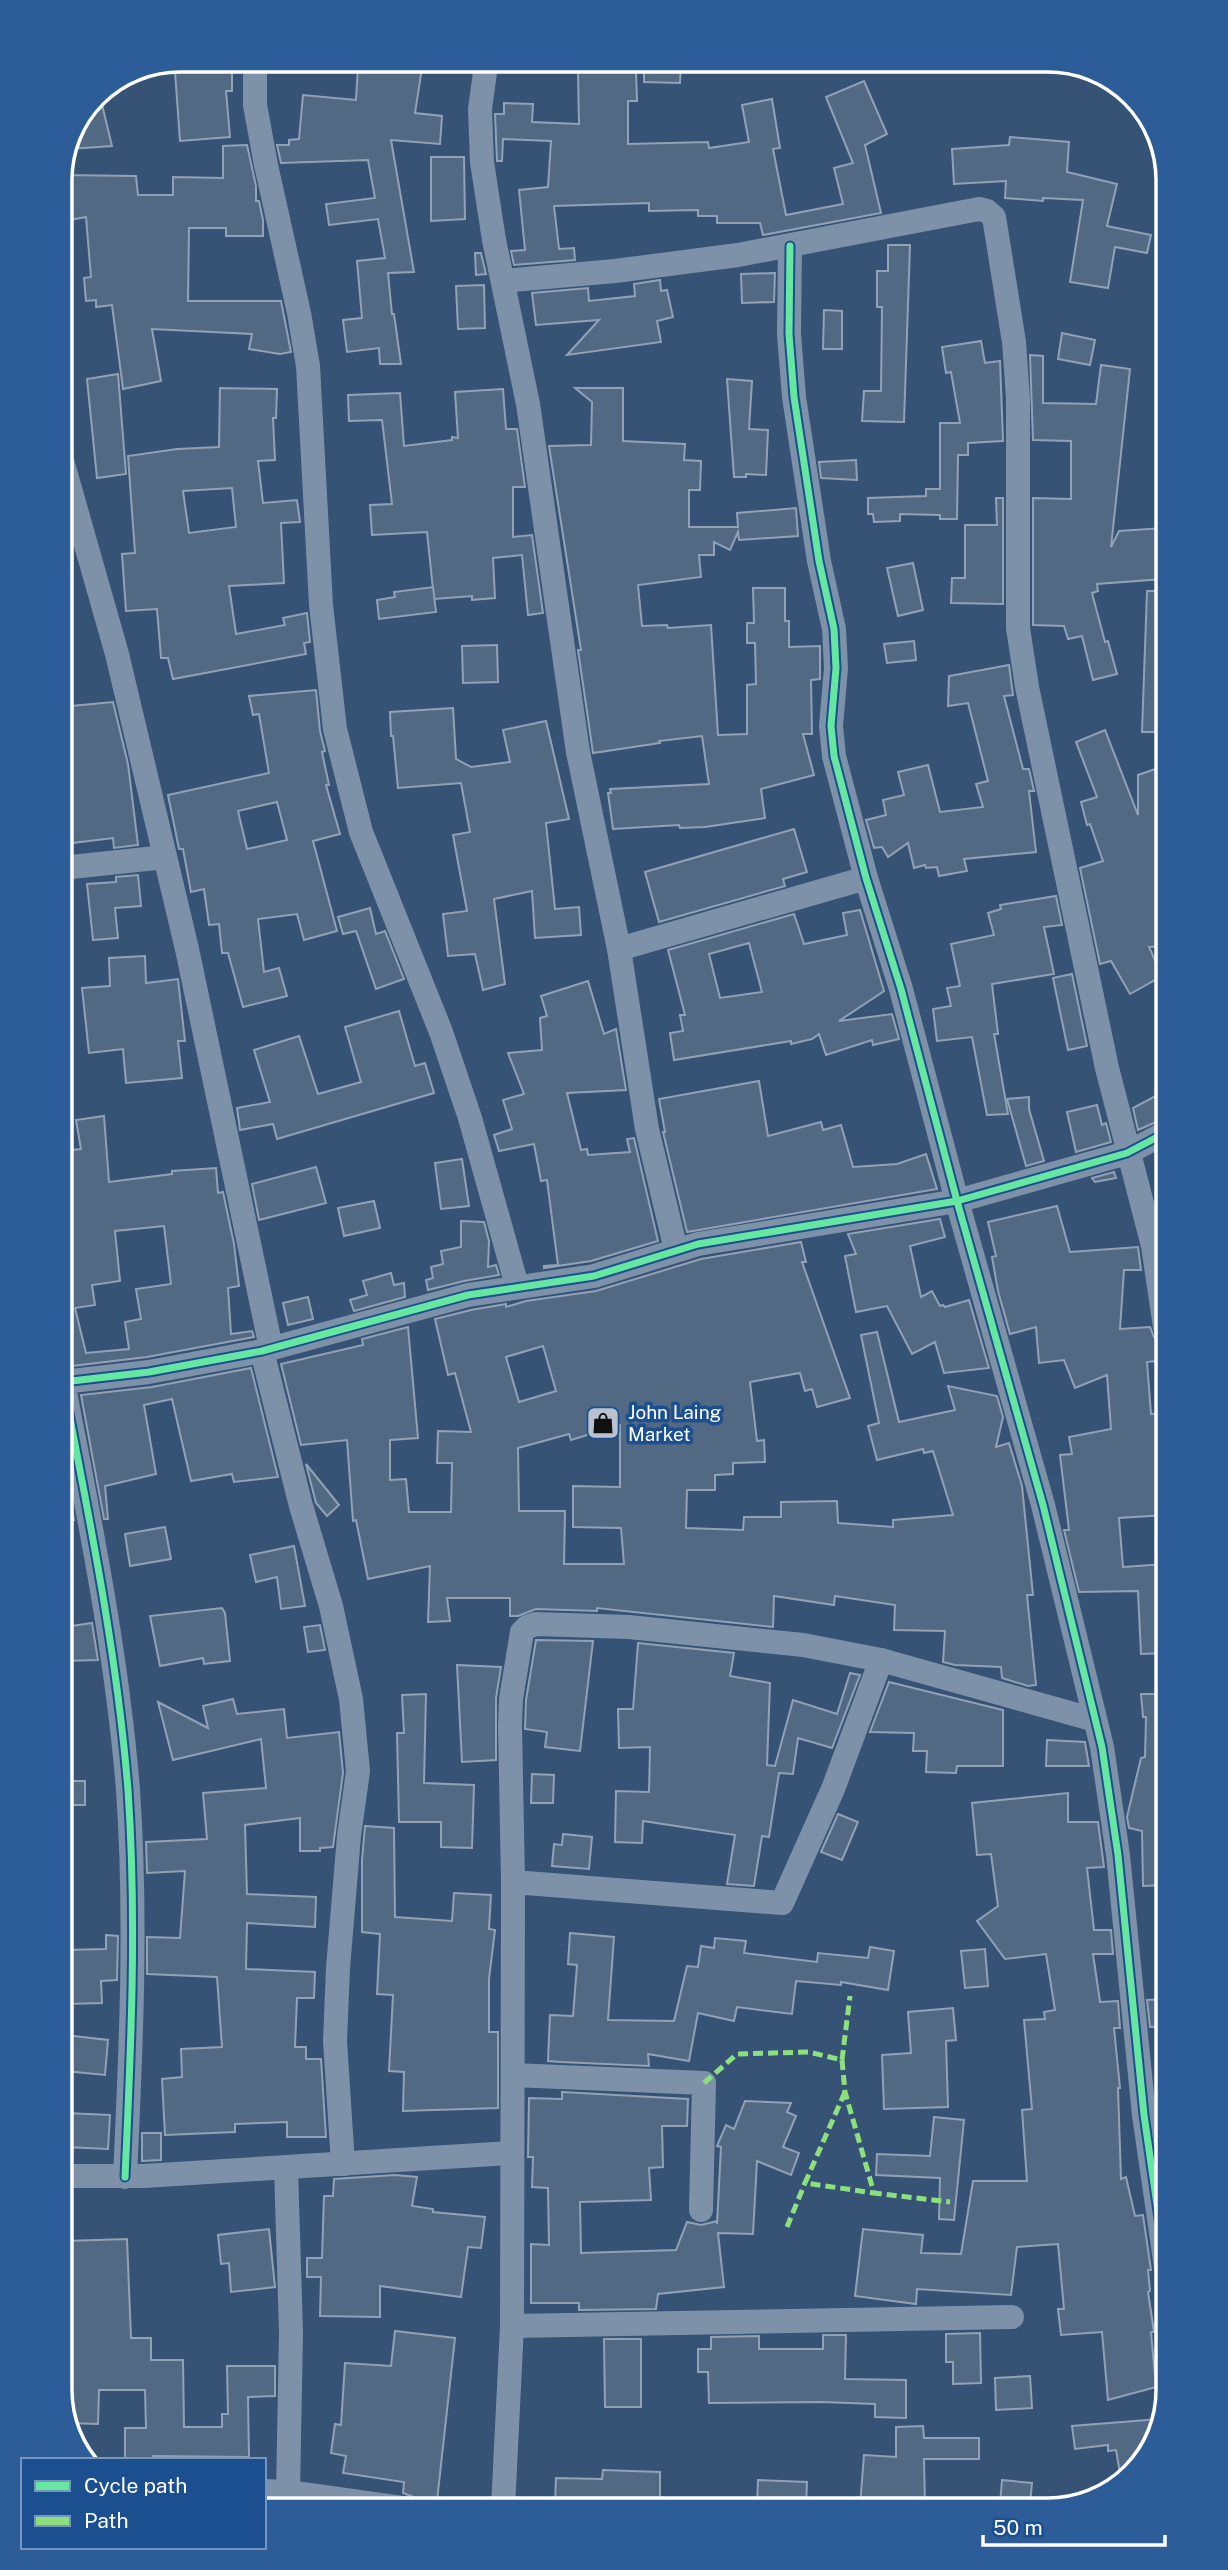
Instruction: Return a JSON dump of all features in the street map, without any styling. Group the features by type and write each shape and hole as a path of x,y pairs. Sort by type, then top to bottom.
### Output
{"street":[{"path":"255,72 256,105 266,166 308,366 321,605 335,729 361,832 441,1032 470,1118 517,1286"},
{"path":"485,72 480,110 482,162 528,404 578,752 619,949 647,1129 676,1250"},
{"path":"503,281 649,268 790,246 979,209 987,211 994,218 1014,342 1018,398 1018,628 1023,664 1101,1041 1156,1266"},
{"path":"790,246 789,334 794,397 819,561 834,629 836,668 831,726 834,756 1043,1505 1102,1747 1118,1855 1144,2115 1156,2198"},
{"path":"72,496 117,654 187,949 301,1506 331,1606 351,1699 358,1771 349,1836 335,2041 343,2164"},
{"path":"72,867 165,857"},
{"path":"619,949 866,878"},
{"path":"72,1381 149,1371 267,1350 468,1295 594,1276 676,1250 957,1201 1127,1153 1156,1138"},
{"path":"72,1430 120,1705 128,1792 132,2017 125,2177"},
{"path":"503,2498 512,2326 513,1882 509,1776 511,1699 522,1632 537,1624 629,1627 803,1645 881,1660 1095,1720"},
{"path":"513,1882 782,1903 833,1789 881,1660"},
{"path":"513,2075 704,2083 701,2210"},
{"path":"72,2176 125,2177 512,2153"},
{"path":"286,2168 291,2332 276,2492 323,2498"},
{"path":"512,2326 1012,2317"}],"building":[{"path":"175,72 232,72 232,91 226,91 230,137 180,141"},
{"path":"358,72 421,72 415,113 442,116 440,144 391,140 414,272 388,273 401,364 380,364 379,348 347,352 343,320 362,318 357,261 385,258 378,219 329,225 326,204 375,198 368,160 281,163 277,145 289,145 289,140 299,139 303,95 356,100"},
{"path":"578,72 636,72 637,101 628,101 628,144 708,142 709,148 749,142 742,105 772,99 780,148 773,149 786,215 843,204 834,168 853,163 826,97 864,81 887,134 865,145 881,213 763,235 760,223 717,223 717,216 698,216 698,210 649,211 649,203 554,206 559,249 574,248 575,260 514,265 511,251 525,250 519,190 548,187 551,141 503,139 502,161 497,161 495,114 504,114 504,103 533,104 532,122 579,124"},
{"path":"644,72 681,72 680,83 644,82"},
{"path":"102,106 112,146 76,149 83,132"},
{"path":"1010,137 1069,142 1067,172 1117,184 1107,226 1151,235 1147,253 1115,247 1108,288 1070,282 1083,200 1005,198 1006,181 954,184 952,149 1009,145"},
{"path":"247,145 256,186 256,201 259,201 263,220 263,236 226,236 226,228 189,228 188,301 281,301 291,352 280,354 249,349 252,334 152,329 161,381 123,389 112,305 96,307 96,300 86,301 84,278 91,277 86,217 72,220 72,175 136,176 138,195 173,195 173,177 223,178 223,146"},
{"path":"431,157 464,157 465,219 431,221"},
{"path":"888,245 910,245 904,422 862,421 864,391 881,391 882,307 877,307 877,271 888,271"},
{"path":"475,253 481,253 486,274 476,275"},
{"path":"775,273 774,302 742,303 741,274"},
{"path":"660,280 661,291 667,290 673,317 657,321 661,342 567,355 599,320 536,325 532,293 588,288 589,301 635,296 634,284"},
{"path":"484,285 485,328 458,329 456,286"},
{"path":"824,310 842,311 842,349 823,349"},
{"path":"1062,333 1095,340 1090,365 1058,359"},
{"path":"981,341 985,363 1000,361 1003,441 968,443 968,455 958,455 957,519 940,519 940,515 900,514 900,521 874,522 873,514 868,514 868,498 926,496 926,489 940,489 940,423 960,423 951,372 946,373 942,347"},
{"path":"1030,355 1043,356 1043,403 1096,404 1101,365 1130,369 1111,547 1119,531 1156,528 1156,580 1097,584 1098,591 1092,593 1117,674 1093,680 1082,636 1068,639 1064,626 1033,625 1033,498 1071,499 1071,441 1033,440"},
{"path":"118,374 126,474 97,478 87,379"},
{"path":"727,379 752,381 749,429 768,430 766,475 746,474 746,477 734,477"},
{"path":"220,388 277,389 276,418 273,418 275,460 258,461 263,503 297,500 300,522 281,523 284,583 229,586 236,634 285,625 283,618 307,613 310,642 304,643 306,654 173,679 168,658 161,658 157,609 126,611 122,554 135,553 128,456 177,449 219,447","holes":["232,488 236,527 189,533 183,491"]},
{"path":"575,388 623,388 623,441 685,444 684,460 701,461 700,490 689,490 689,527 738,527 737,513 796,508 798,536 739,540 738,532 730,550 714,542 714,555 699,555 701,577 638,585 642,626 667,625 668,628 711,625 718,735 747,734 747,685 756,684 755,643 747,643 747,623 754,623 753,588 785,588 785,621 789,621 789,647 820,646 820,679 811,680 812,734 803,734 814,775 761,789 765,818 705,827 680,828 679,825 613,829 608,793 611,793 610,789 709,784 702,736 593,753 578,650 581,650 549,446 591,445 592,402"},
{"path":"503,389 506,429 517,429 525,487 513,487 513,537 532,535 543,613 528,615 522,555 493,558 495,598 472,600 472,596 434,599 427,532 372,535 370,505 392,504 382,420 349,421 348,395 400,393 404,446 452,440 452,437 458,438 455,392"},
{"path":"856,460 857,480 821,478 819,462"},
{"path":"996,498 1003,498 1003,604 951,603 952,578 965,578 965,525 997,525"},
{"path":"913,563 923,610 898,616 887,568"},
{"path":"433,587 436,612 379,619 377,600 395,597 394,592"},
{"path":"1147,591 1156,591 1156,732 1142,732"},
{"path":"914,641 916,660 887,663 884,644"},
{"path":"497,645 498,682 463,683 462,646"},
{"path":"1009,665 1013,695 1004,696 1023,769 1029,769 1034,791 1029,791 1036,852 964,859 967,871 939,876 937,867 926,868 925,865 914,868 908,843 888,857 882,847 874,848 866,820 886,815 883,800 904,795 898,772 928,765 940,812 983,807 976,784 988,781 968,703 948,706 949,676"},
{"path":"316,690 325,751 322,752 329,785 326,785 340,834 313,841 337,931 304,940 297,914 258,919 264,972 279,968 287,996 243,1007 228,953 222,953 219,924 209,925 204,889 191,892 183,849 179,849 168,795 269,773 259,714 253,715 249,696","holes":["277,802 287,840 247,849 238,811"]},
{"path":"113,702 128,764 138,845 114,848 113,838 72,843 72,706"},
{"path":"453,708 456,759 471,767 510,762 503,730 546,721 569,819 546,823 555,909 579,907 581,935 535,938 532,891 494,899 505,984 483,990 475,954 448,956 443,914 467,911 453,835 470,832 461,783 398,788 391,736 390,712"},
{"path":"1105,730 1138,815 1138,775 1156,769 1156,947 1149,947 1156,963 1156,979 1130,994 1111,961 1100,964 1080,868 1103,861 1090,824 1087,825 1081,802 1097,797 1076,742"},
{"path":"794,829 807,872 783,879 785,886 659,922 645,872"},
{"path":"138,875 141,906 115,908 118,938 93,940 87,884 116,882 116,877"},
{"path":"1056,896 1062,925 1044,927 1054,974 992,984 998,1034 994,1034 1008,1114 987,1115 972,1037 937,1041 933,1009 951,1006 947,988 960,986 951,944 994,935 988,913 1001,909 1000,905"},
{"path":"370,908 376,934 385,931 404,979 376,989 356,931 343,934 338,917"},
{"path":"860,910 884,991 839,1021 892,1014 899,1039 873,1045 872,1040 826,1055 819,1034 812,1039 791,1044 791,1041 674,1060 670,1033 683,1031 680,1015 685,1015 668,950 794,914 804,944 847,935 843,913","holes":["749,943 762,992 720,998 709,954"]},
{"path":"145,956 146,983 178,979 185,1041 178,1041 182,1078 126,1083 123,1049 89,1053 82,988 110,986 109,958"},
{"path":"1072,974 1087,1046 1068,1050 1053,978"},
{"path":"588,981 604,1034 616,1029 626,1090 567,1093 581,1150 587,1149 588,1155 630,1152 627,1139 634,1138 658,1241 591,1261 544,1268 558,1265 547,1180 541,1181 534,1144 499,1151 494,1135 512,1129 503,1100 524,1094 508,1053 542,1050 540,1018 547,1016 541,996"},
{"path":"399,1011 415,1066 425,1063 434,1093 277,1139 273,1124 240,1130 237,1108 270,1102 254,1050 299,1036 318,1094 361,1082 345,1027"},
{"path":"759,1081 768,1136 821,1122 823,1130 841,1125 853,1167 897,1164 926,1154 937,1189 687,1232 663,1132 659,1099"},
{"path":"1156,1096 1156,1122 1138,1130 1133,1108"},
{"path":"1029,1097 1029,1109 1044,1161 1026,1166 1007,1099"},
{"path":"1097,1105 1102,1125 1106,1123 1111,1142 1076,1152 1067,1112"},
{"path":"104,1116 109,1182 172,1174 172,1171 216,1168 218,1193 223,1192 234,1244 239,1286 228,1288 231,1334 252,1331 254,1337 147,1357 72,1366 72,1150 81,1149 76,1120","holes":["164,1226 171,1284 136,1289 141,1319 125,1322 129,1349 86,1353 75,1308 95,1305 92,1285 120,1281 115,1231"]},
{"path":"462,1159 469,1206 441,1209 435,1163"},
{"path":"316,1167 326,1203 259,1220 252,1184"},
{"path":"1114,1172 1116,1178 1095,1182 1092,1178"},
{"path":"374,1201 380,1228 344,1236 338,1208"},
{"path":"1057,1206 1070,1252 1138,1247 1141,1270 1124,1270 1120,1329 1150,1327 1156,1338 1156,1361 1147,1362 1151,1414 1156,1414 1156,1516 1119,1518 1123,1567 1156,1565 1156,1653 1141,1654 1138,1591 1079,1592 1064,1530 1069,1530 1060,1455 1072,1454 1069,1437 1111,1429 1107,1375 1075,1388 1064,1360 1039,1363 1036,1327 1010,1334 998,1291 992,1257 996,1256 988,1222"},
{"path":"940,1219 945,1237 910,1246 921,1297 932,1291 940,1306 945,1307 969,1300 989,1368 944,1373 935,1342 912,1354 887,1306 856,1312 845,1256 856,1254 848,1234"},
{"path":"461,1221 484,1222 489,1241 488,1267 496,1265 499,1275 428,1290 426,1280 433,1278 431,1267 443,1264 441,1251 461,1247"},
{"path":"801,1242 806,1262 802,1262 850,1398 817,1407 812,1389 805,1391 800,1373 750,1382 757,1441 764,1440 765,1462 733,1463 733,1474 715,1475 715,1490 687,1490 686,1528 743,1530 744,1517 781,1517 781,1502 837,1501 838,1523 893,1527 893,1520 953,1515 933,1451 924,1453 923,1449 877,1460 868,1426 879,1423 861,1335 877,1332 899,1422 955,1410 948,1386 997,1396 1003,1417 996,1447 1009,1443 1022,1486 1033,1595 1027,1595 1036,1685 1028,1686 1002,1678 1001,1667 943,1662 945,1631 894,1630 895,1605 835,1596 834,1605 774,1596 773,1627 597,1608 597,1611 536,1609 510,1616 510,1598 447,1598 450,1621 428,1622 430,1566 368,1579 356,1520 353,1521 347,1440 301,1445 281,1364 363,1345 362,1339 408,1327 418,1438 390,1440 390,1480 406,1479 409,1512 451,1512 452,1463 437,1463 438,1431 471,1432 455,1373 448,1375 435,1319 471,1310 506,1304 506,1307 526,1301 596,1291 701,1259","holes":["543,1346 556,1391 519,1402 506,1357","620,1425 620,1487 573,1486 573,1527 621,1528 624,1564 564,1564 565,1511 519,1511 518,1448 569,1434 571,1440"]},
{"path":"391,1273 394,1285 404,1283 405,1297 354,1311 350,1300 367,1295 363,1281"},
{"path":"308,1297 313,1319 288,1325 283,1303"},
{"path":"251,1368 278,1477 234,1482 232,1474 191,1481 172,1399 144,1405 156,1474 105,1486 108,1519 104,1519 81,1395 152,1387"},
{"path":"306,1464 339,1505 327,1516 316,1503"},
{"path":"165,1527 171,1559 130,1566 125,1534"},
{"path":"294,1546 305,1606 281,1609 277,1577 256,1582 250,1555"},
{"path":"222,1608 225,1613 230,1661 204,1664 203,1658 160,1666 150,1616"},
{"path":"92,1623 98,1660 72,1661 72,1626"},
{"path":"320,1625 325,1650 308,1652 304,1627"},
{"path":"536,1640 593,1641 580,1751 545,1747 547,1732 525,1729 526,1700"},
{"path":"638,1643 734,1653 730,1676 770,1683 767,1765 775,1766 793,1700 837,1714 850,1673 860,1675 832,1748 798,1738 793,1774 779,1773 769,1837 762,1836 754,1886 727,1884 735,1835 643,1821 642,1843 615,1842 616,1791 649,1792 650,1747 619,1748 618,1709 633,1709"},
{"path":"457,1665 501,1667 496,1698 496,1760 462,1762"},
{"path":"889,1682 1003,1710 1003,1766 957,1766 956,1773 926,1772 927,1751 913,1751 914,1733 870,1732"},
{"path":"426,1694 424,1783 474,1785 472,1848 441,1847 441,1822 399,1822 397,1733 404,1733 402,1695"},
{"path":"1141,1694 1156,1694 1156,1885 1143,1886 1142,1831 1129,1828 1127,1817 1141,1758 1145,1757 1146,1717 1143,1717"},
{"path":"233,1699 237,1714 284,1709 287,1738 339,1732 343,1773 333,1847 320,1848 320,1851 300,1851 300,1818 245,1825 247,1894 316,1897 315,1927 247,1923 246,1969 315,1972 314,1998 297,1998 295,2047 306,2047 306,2059 321,2059 326,2137 287,2137 287,2122 235,2124 235,2132 165,2135 162,2079 182,2077 181,2049 222,2047 217,1977 147,1974 147,1937 180,1938 185,1871 147,1873 146,1842 207,1839 203,1793 266,1788 261,1739 173,1760 158,1702 208,1728 203,1706"},
{"path":"1047,1740 1085,1742 1089,1766 1046,1766"},
{"path":"532,1774 554,1775 553,1803 531,1803"},
{"path":"72,1781 85,1781 85,1805 72,1805"},
{"path":"1068,1793 1068,1822 1098,1822 1104,1867 1087,1868 1094,1930 1111,1930 1113,1954 1093,1954 1100,2002 1118,2001 1120,2028 1114,2028 1120,2088 1121,2179 1126,2177 1135,2216 1143,2215 1151,2270 1148,2270 1148,2292 1154,2332 1151,2332 1156,2387 1108,2400 1102,2332 1061,2335 1058,2309 1064,2309 1058,2244 1017,2247 1011,2295 917,2289 916,2304 855,2296 863,2229 923,2235 921,2253 961,2254 973,2181 1027,2181 1022,2110 1032,2109 1024,2020 1045,2019 1044,2012 1055,2010 1046,1954 1005,1959 977,1921 998,1906 991,1854 977,1855 972,1803"},
{"path":"838,1814 858,1822 842,1860 821,1852"},
{"path":"365,1826 394,1828 395,1917 452,1921 454,1893 491,1895 489,1929 495,1930 489,1979 489,2032 498,2032 498,2108 403,2111 404,2072 389,2071 393,1995 377,1994 380,1934 362,1932"},
{"path":"563,1834 592,1837 589,1869 552,1866 554,1844 562,1845"},
{"path":"570,1933 614,1937 608,2020 674,2021 687,1966 698,1967 701,1946 714,1948 715,1938 746,1941 744,1953 817,1962 818,1953 868,1958 870,1947 894,1951 888,1990 841,1982 841,1985 796,1981 792,2014 737,2007 734,2021 698,2013 689,2061 648,2054 649,2066 548,2061 550,2015 573,2016 577,1965 568,1964"},
{"path":"106,1935 118,1936 117,1980 101,1981 102,2003 72,2004 72,1950 106,1949"},
{"path":"985,1949 988,1986 965,1988 961,1951"},
{"path":"1147,2000 1156,2000 1156,2027 1150,2027"},
{"path":"953,2008 956,2040 946,2041 948,2107 884,2109 882,2055 911,2053 908,2012"},
{"path":"72,2036 108,2040 105,2075 72,2072"},
{"path":"562,2092 688,2099 687,2126 662,2126 663,2167 649,2168 651,2200 580,2202 581,2253 676,2250 687,2222 701,2225 717,2221 717,2224 721,2147 717,2146 726,2125 734,2129 745,2101 791,2103 787,2112 796,2116 783,2147 799,2153 791,2175 757,2161 753,2234 718,2233 724,2287 658,2294 656,2309 579,2310 579,2303 531,2303 531,2244 549,2245 548,2188 532,2187 533,2157 528,2157 529,2098 562,2099"},
{"path":"72,2113 110,2115 108,2149 72,2147"},
{"path":"934,2117 964,2120 954,2220 939,2219 940,2178 876,2175 877,2154 930,2156"},
{"path":"142,2133 161,2133 161,2160 142,2161"},
{"path":"395,2175 417,2177 412,2206 433,2209 433,2212 485,2217 481,2248 468,2247 461,2297 380,2286 380,2317 320,2316 321,2277 307,2277 307,2258 322,2258 324,2196 333,2196 334,2179"},
{"path":"269,2229 275,2287 231,2292 229,2263 221,2264 218,2235"},
{"path":"127,2239 131,2338 151,2338 151,2360 183,2360 184,2427 222,2427 222,2414 228,2414 227,2366 275,2366 275,2396 248,2397 249,2457 125,2458 125,2428 146,2428 145,2390 99,2390 98,2424 78,2423 72,2390 72,2241"},
{"path":"395,2331 455,2338 437,2498 416,2498 403,2493 404,2482 343,2473 346,2456 331,2453 335,2424 341,2425 345,2363 391,2366"},
{"path":"980,2333 981,2383 953,2384 953,2362 946,2362 946,2334"},
{"path":"823,2335 846,2335 845,2379 906,2380 906,2418 875,2417 875,2404 709,2403 708,2372 698,2372 698,2349 711,2349 711,2337 759,2336 759,2349 823,2349"},
{"path":"604,2339 641,2339 641,2407 605,2407"},
{"path":"1030,2376 1032,2408 996,2410 995,2378"},
{"path":"1152,2420 1134,2456 1120,2470 1116,2450 1108,2451 1108,2445 1075,2449 1072,2426"},
{"path":"923,2426 924,2438 979,2438 979,2459 924,2459 925,2498 861,2498 864,2455 896,2457 896,2427"},
{"path":"603,2470 660,2472 660,2498 555,2498 556,2478 602,2479"},
{"path":"758,2480 807,2482 806,2498 757,2498"},
{"path":"1002,2480 1032,2483 1031,2498 1001,2498"}],"marked path":[{"path":"704,2083 737,2054 809,2052 842,2060 850,1996"},
{"path":"842,2060 845,2092 874,2193 950,2202"},
{"path":"845,2092 805,2183 874,2193"},
{"path":"787,2227 805,2183"}],"cycle path":[{"path":"790,246 789,334 794,397 819,561 834,629 836,668 831,726 834,756 1043,1505 1102,1747 1118,1855 1144,2115 1156,2198"},
{"path":"72,1381 149,1372 262,1351 468,1295 594,1276 698,1244 957,1201 1127,1153 1156,1138"},
{"path":"72,1429 117,1687 128,1790 133,1935 125,2177"}],"place":[{"name":"John Laing Market","path":"603,1423"}]}
